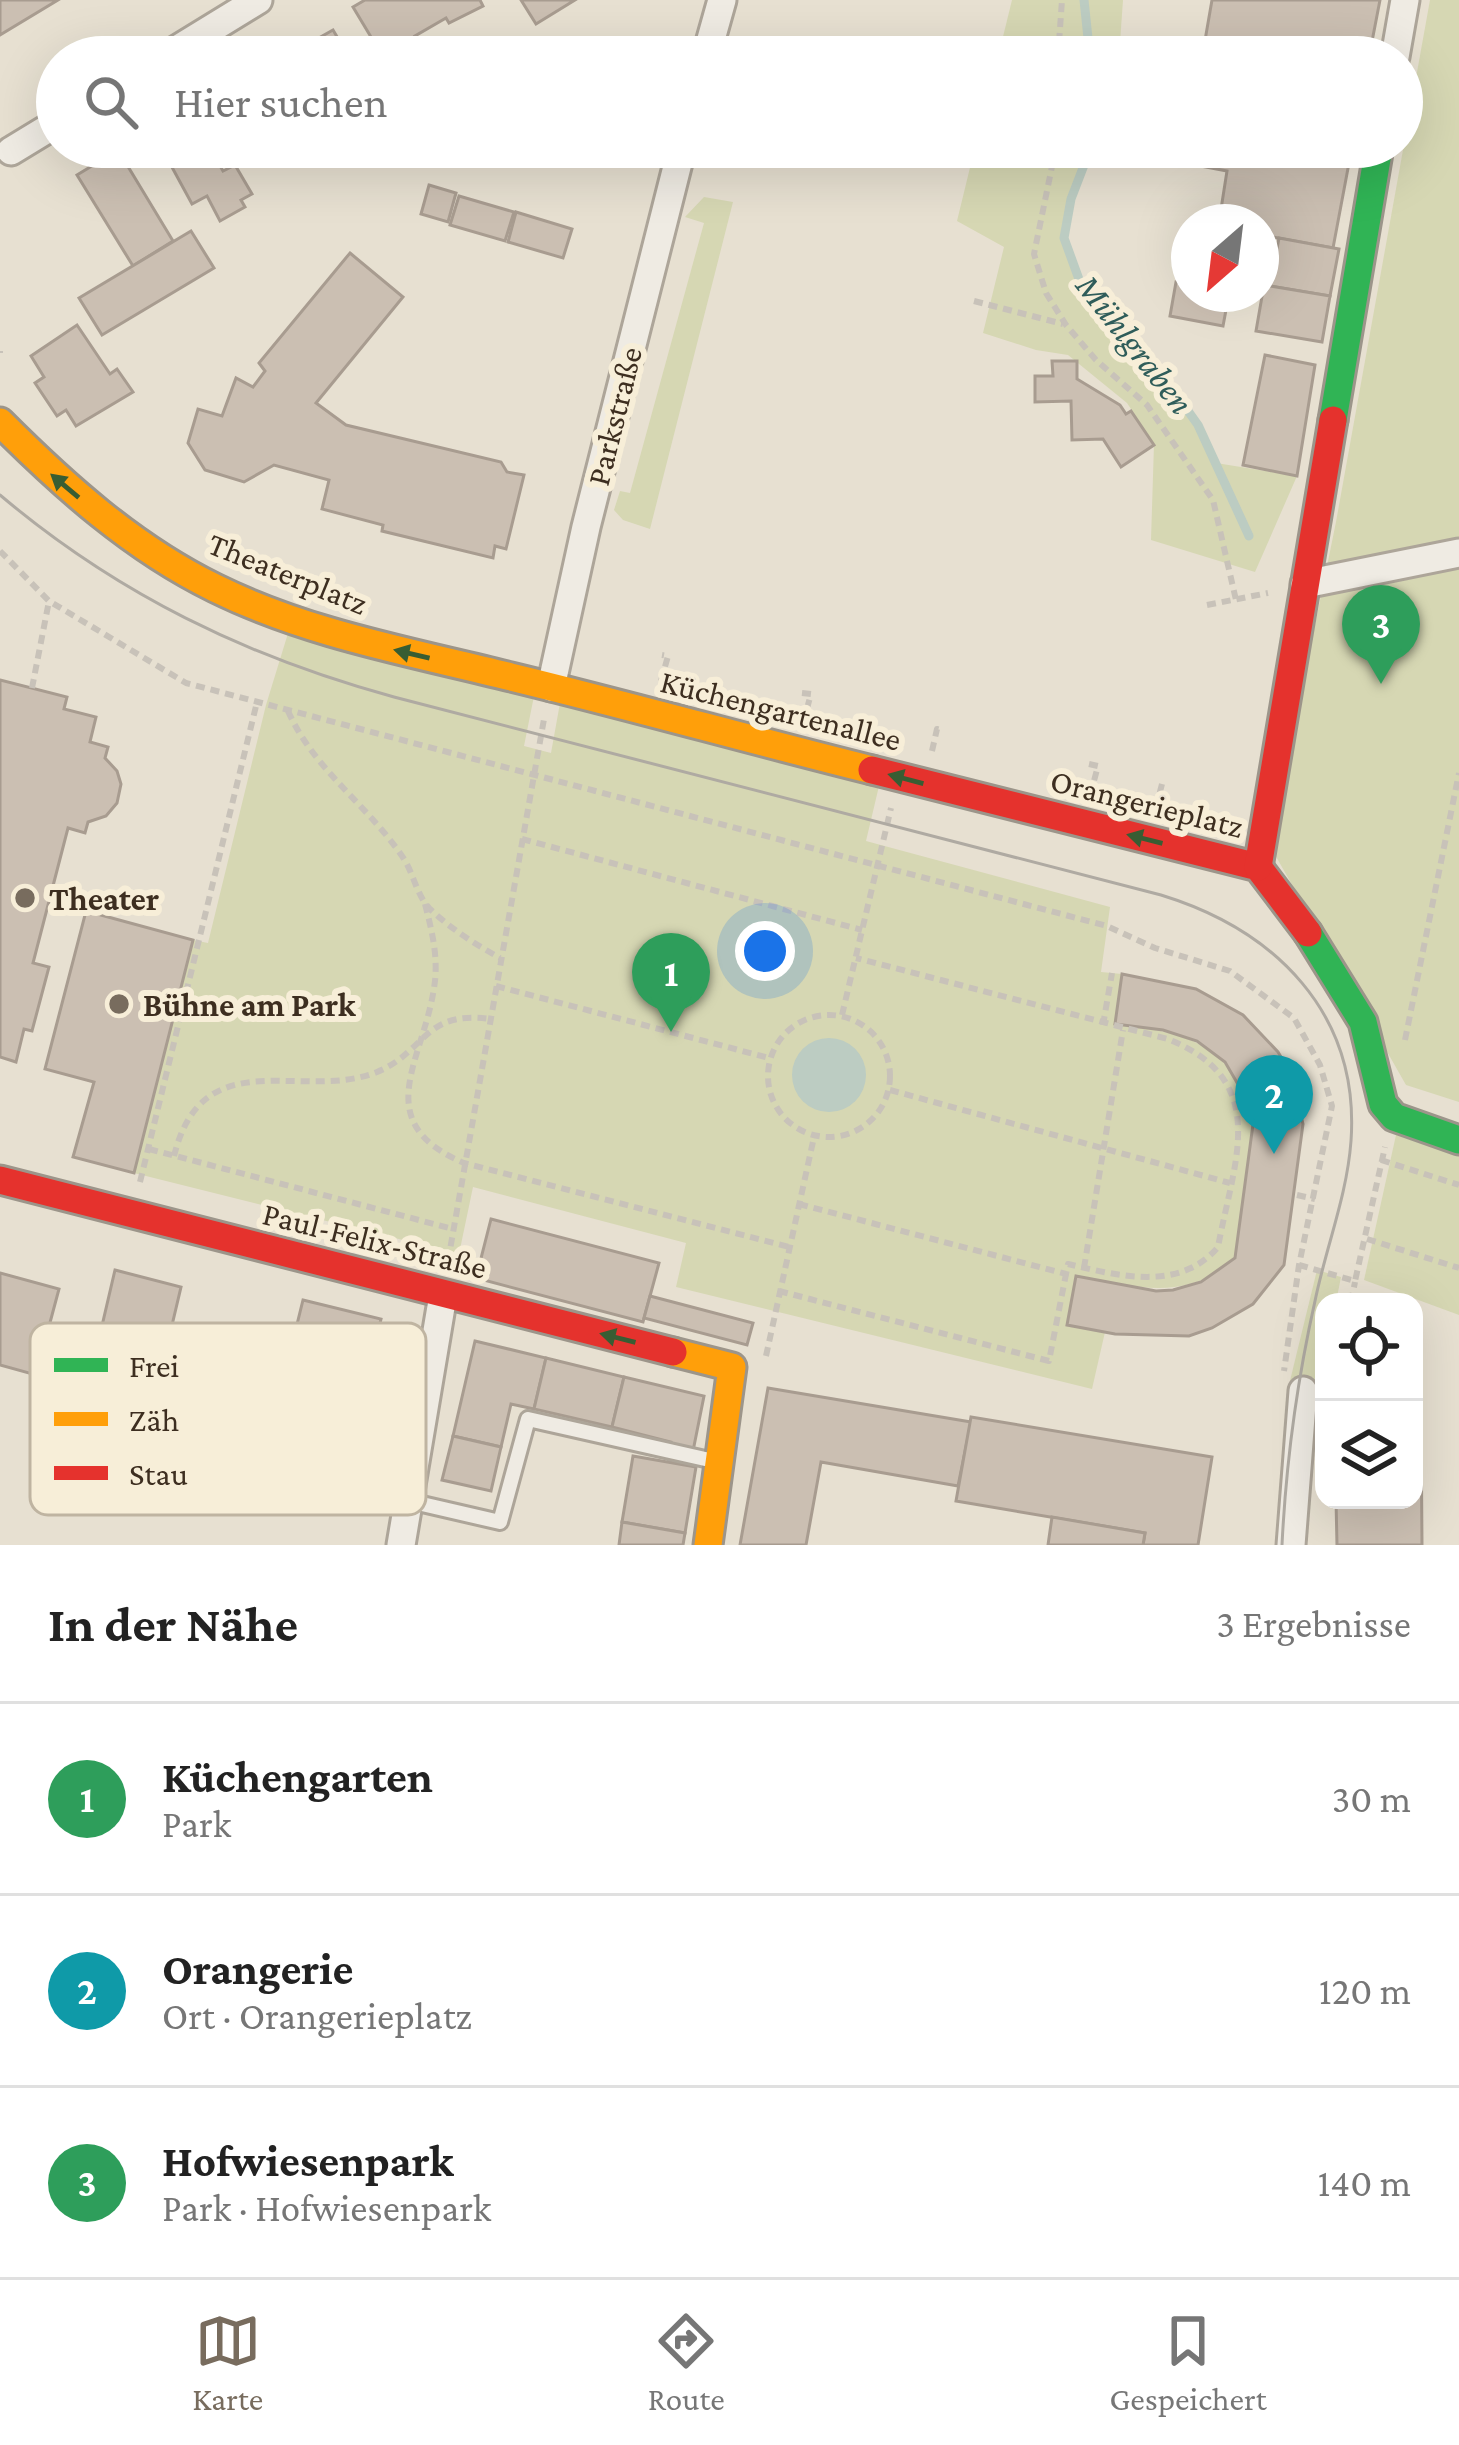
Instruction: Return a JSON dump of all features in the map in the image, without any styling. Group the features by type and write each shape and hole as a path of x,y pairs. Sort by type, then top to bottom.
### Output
{"street":[{"path":"199,36 258,0"},
{"path":"712,36 722,0"},
{"path":"1399,36 1405,0"},
{"path":"11,151 36,136"},
{"name":"Parkstraße","path":"538,684 586,527 677,168"},
{"path":"1258,867 1375,168"},
{"name":"Theaterplatz","path":"0,422 56,480 135,541 215,589 352,640 538,684"},
{"path":"1305,584 1459,553"},
{"name":"Küchengartenallee","path":"538,684 1019,808"},
{"name":"Orangerieplatz","path":"1019,808 1258,867 1316,944 1363,1022 1383,1104 1394,1117"},
{"path":"1394,1117 1459,1140"},
{"name":"Paul-Felix-Straße","path":"0,1180 732,1366"},
{"path":"426,1398 443,1295"},
{"path":"709,1545 732,1366"},
{"path":"1291,1545 1303,1391"},
{"path":"401,1545 406,1515"}],"lane":[{"path":"426,1505 500,1522 528,1419 720,1462"}],"path":[{"path":"1059,36 1062,0"},
{"path":"1051,168 1034,254 1046,293 1066,326 1096,360 1147,405 1213,500 1236,600"},
{"path":"974,301 1066,326"},
{"path":"0,551 49,601 186,682 1107,926 1155,948 1230,971 1294,1018 1320,1065 1332,1106 1282,1385 1303,1391"},
{"path":"1207,605 1305,584"},
{"path":"32,688 49,601"},
{"path":"443,1295 533,774 538,684"},
{"path":"131,1214 256,702"},
{"path":"288,711 300,738 406,862 425,904 436,967 434,988 406,1095 412,1123 435,1150 464,1163 789,1246"},
{"path":"1401,1060 1459,773"},
{"path":"842,1015 897,777"},
{"path":"522,839 862,930"},
{"path":"425,904 461,936 500,959"},
{"path":"779,1292 1049,1361 1068,1264 1159,1278 1204,1264 1218,1247 1240,1117 1229,1085 1214,1065 1192,1048 1168,1039 856,958"},
{"path":"1103,1025 1112,974"},
{"path":"496,986 769,1058"},
{"path":"842,1015 872,1030 889,1058 890,1090 874,1119 847,1136 814,1137 785,1121 768,1092 769,1058 785,1031 812,1016 842,1015"},
{"path":"174,1156 190,1116 224,1089 294,1078 353,1078 380,1071 452,1018 490,1019"},
{"path":"1084,1268 1123,1030"},
{"path":"890,1090 1230,1183"},
{"path":"1353,1293 1394,1117"},
{"path":"732,1366 763,1367 814,1137"},
{"path":"149,1149 453,1229"},
{"path":"1381,1160 1459,1185"},
{"path":"1297,1195 1315,1199"},
{"path":"799,1204 1066,1274"},
{"path":"1366,1239 1459,1268"},
{"path":"1300,1265 1355,1281"}],"green space":[{"path":"1012,0 1123,0 1120,36 1003,36"},
{"path":"1430,0 1459,0 1459,1102 1406,1085 1270,846 1336,522 1400,168 1423,168 1423,39"},
{"path":"970,168 1085,168 1065,234 1067,253 1086,289 1175,390 1216,463 1297,476 1255,572 1151,540 1154,444 1127,403 1068,355 983,333 1004,247 957,221"},
{"path":"704,197 733,202 650,529 623,520 614,510 620,491 630,493 704,223 685,217"},
{"path":"289,630 534,696 524,746 551,753 560,703 879,786 866,841 1110,907 1101,972 1122,974 1115,1024 1164,1032 1202,1046 1232,1072 1254,1117 1235,1258 1198,1282 1178,1287 1139,1287 1076,1276 1067,1325 1105,1332 1092,1389 676,1287 686,1243 473,1187 459,1254 134,1173 193,940 208,943"},
{"path":"1396,1135 1459,1156 1459,1315 1423,1302 1423,1293 1399,1293 1364,1280"},
{"path":"1317,1270 1341,1277 1338,1293 1315,1293 1315,1393 1288,1389"}],"shaded area":[{"path":"829,1038 855,1049 866,1075 855,1101 829,1112 803,1101 792,1075 803,1049"}],"building":[{"path":"0,0 58,0 0,35"},
{"path":"365,0 480,0 483,6 449,23 446,18 415,36 370,36 353,7"},
{"path":"521,0 575,0 536,24"},
{"path":"1212,0 1380,0 1373,36 1206,36"},
{"path":"88,168 129,168 173,241 133,266 77,175"},
{"path":"172,168 237,168 252,194 241,200 245,207 220,221 207,196 192,204"},
{"path":"1211,168 1348,168 1333,248 1279,238 1279,204 1222,204 1227,171"},
{"path":"429,185 456,193 448,222 421,214"},
{"path":"459,196 514,212 505,241 450,225"},
{"path":"516,212 572,229 563,258 508,242"},
{"path":"191,231 214,268 102,335 79,298"},
{"path":"1279,238 1339,249 1330,296 1279,288"},
{"path":"350,253 403,297 316,403 346,425 501,462 507,472 524,475 506,549 495,546 493,558 382,531 383,525 322,509 329,480 274,465 244,482 205,470 188,443 198,409 222,416 236,378 253,387 265,371 259,363"},
{"path":"1279,288 1330,296 1322,342 1256,331 1259,312 1279,312"},
{"path":"1171,310 1226,312 1223,326 1170,316"},
{"path":"77,325 110,374 117,369 133,392 76,426 66,410 57,416 35,383 44,377 31,356"},
{"path":"1265,355 1315,365 1297,476 1243,465"},
{"path":"1052,361 1077,361 1077,379 1120,405 1126,414 1131,411 1154,445 1121,467 1103,439 1072,440 1071,401 1035,402 1035,376 1053,376"},
{"name":"Theater","path":"0,680 67,697 64,709 96,717 90,742 108,747 105,758 121,784 117,803 106,816 88,822 85,833 68,828 33,963 49,967 32,1031 24,1029 16,1062 0,1057"},
{"name":"Bühne am Park","path":"86,911 193,940 134,1173 73,1157 94,1082 45,1069"},
{"path":"1122,974 1196,989 1243,1015 1278,1052 1291,1074 1303,1124 1284,1265 1253,1304 1189,1336 1115,1334 1067,1325 1076,1276 1173,1290 1201,1282 1235,1258 1254,1117 1250,1105 1225,1062 1197,1041 1163,1030 1115,1024"},
{"path":"491,1219 659,1263 643,1322 476,1278"},
{"path":"115,1270 181,1287 172,1323 103,1323"},
{"path":"0,1273 59,1289 50,1323 30,1323 30,1373 0,1365"},
{"path":"650,1296 753,1323 747,1345 644,1318"},
{"path":"303,1300 381,1319 380,1323 297,1323"},
{"path":"475,1341 546,1358 534,1409 511,1404 501,1447 453,1436"},
{"path":"546,1358 624,1377 612,1427 534,1409"},
{"path":"624,1377 704,1396 690,1466 668,1462 671,1442 612,1427"},
{"path":"768,1388 971,1422 958,1486 821,1462 806,1545 740,1545"},
{"path":"971,1417 1212,1457 1198,1545 1143,1545 1145,1533 956,1501"},
{"path":"453,1436 501,1447 491,1491 442,1480"},
{"path":"633,1456 696,1467 685,1533 622,1522"},
{"path":"1336,1509 1422,1509 1422,1545 1337,1545"},
{"path":"1052,1517 1145,1533 1143,1545 1048,1545"},
{"path":"622,1522 685,1533 683,1545 619,1545"}],"waterway":[{"name":"Mühlgraben","path":"1084,0 1088,36"},
{"name":"Mühlgraben","path":"1083,168 1064,238 1080,282 1159,370 1198,425 1249,536"}],"tram line":[{"path":"0,495 137,592 287,662 394,697 1161,895 1202,910 1274,954 1325,1016 1341,1053 1350,1095 1351,1141 1303,1361 1282,1545"}],"traffic: fast":[{"path":"1333,420 1375,168"},
{"path":"1308,933 1363,1022 1383,1104 1394,1117 1459,1140"}],"traffic: slow":[{"path":"0,422 128,535 185,572 250,604 360,640 872,770"},
{"path":"673,1352 732,1367 708,1545"}],"traffic: jam":[{"path":"1258,867 1333,420"},
{"path":"872,770 1258,867 1308,933"},
{"path":"0,1180 673,1352"}],"place":[{"name":"Hofwiesenpark","path":"1381,684"},
{"name":"Theater","path":"25,898"},
{"name":"Bühne am Park","path":"119,1004"},
{"name":"Küchengarten","path":"671,1032"},
{"name":"Orangerie","path":"1274,1154"}]}
